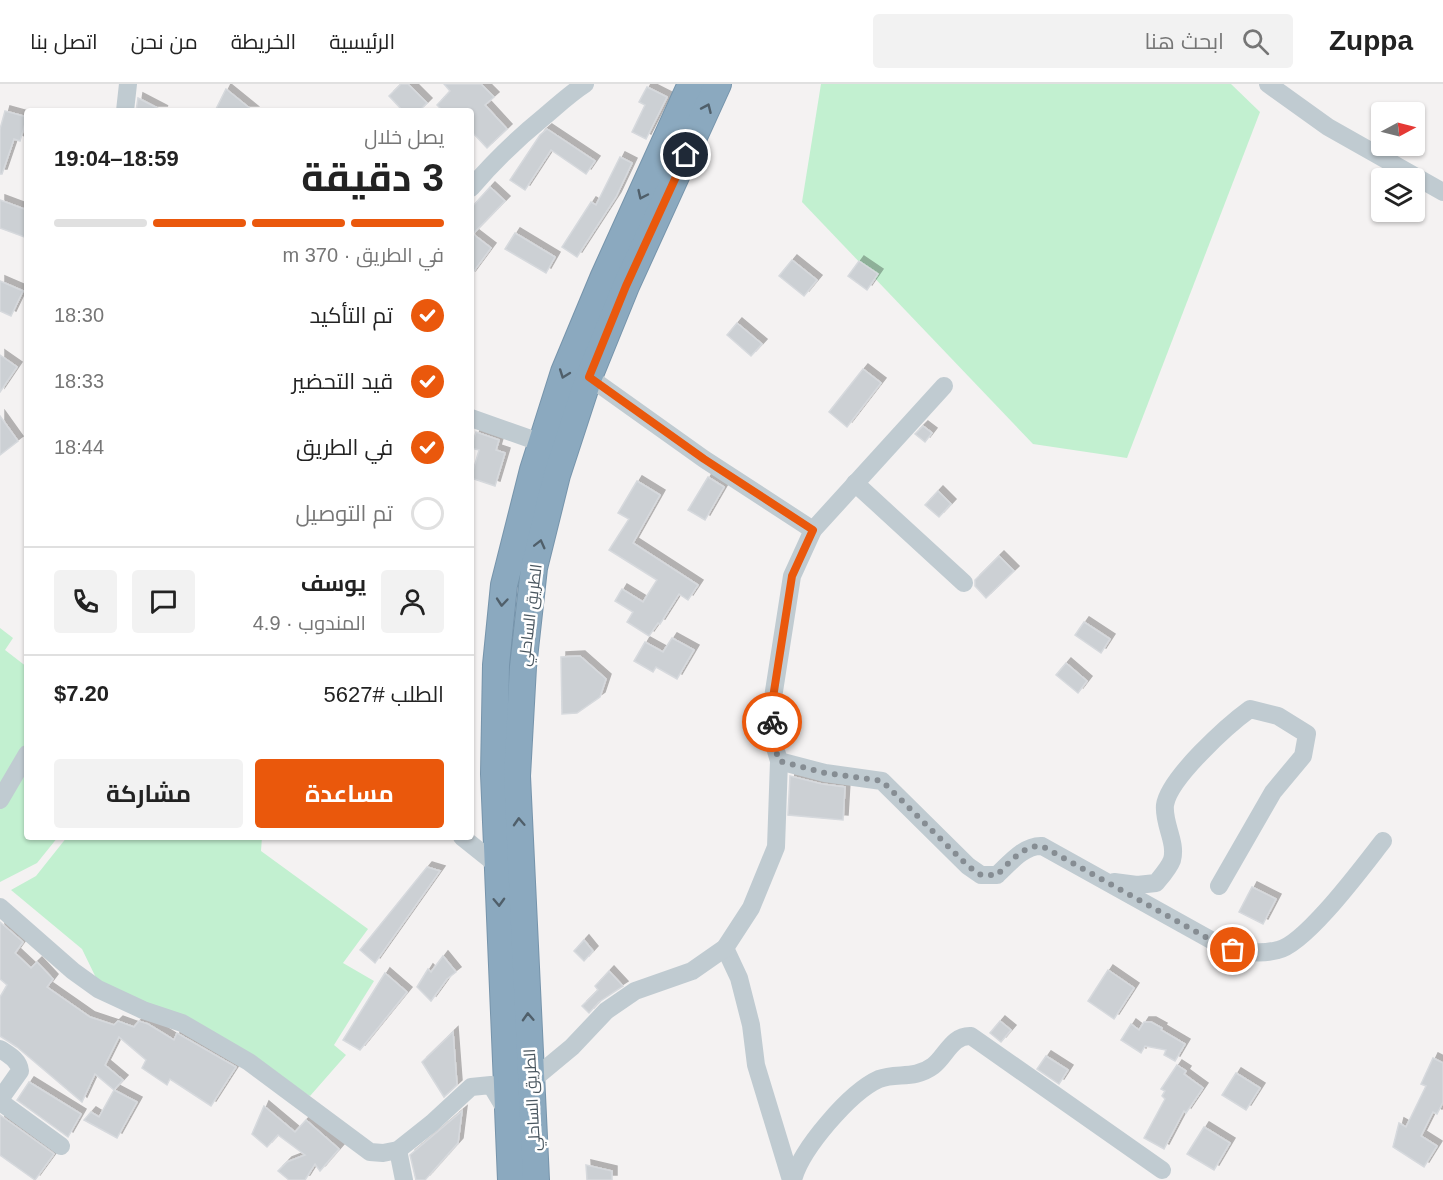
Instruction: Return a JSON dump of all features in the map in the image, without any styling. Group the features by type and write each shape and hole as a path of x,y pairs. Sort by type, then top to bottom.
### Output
{"highway":[{"name":"الطريق الساحلي","path":"511,1180 494,774 496,666 504,585 533,470 564,372 692,84"},
{"name":"الطريق الساحلي","path":"536,1180 517,776 523,667 534,568 557,475 589,377 626,286 718,84"}],"street":[{"path":"126,108 128,84"},
{"path":"474,184 522,135 585,84"},
{"path":"1268,84 1328,127 1443,192"},
{"path":"589,377 704,459 813,530"},
{"path":"531,1081 572,1047 606,1011 635,992 692,971 725,948 751,908 776,847 779,761 774,744 772,704 792,576 813,530 944,386"},
{"path":"474,419 542,443"},
{"path":"855,483 964,584"},
{"path":"1106,881 1137,885 1156,883 1172,862 1173,847 1165,804 1176,783 1200,753 1227,726 1250,709 1278,716 1307,734 1303,756 1273,792 1219,886"},
{"path":"0,800 24,759"},
{"path":"779,761 825,773 882,781 955,854 981,875 997,875 1013,859 1034,846 1042,846 1202,935 1233,950 1252,953 1280,950 1294,941 1327,910 1383,841"},
{"path":"466,840 497,865"},
{"path":"0,907 73,971 98,989 143,1010 182,1023 239,1056 298,1097 347,1137 370,1152 383,1153 398,1150 471,1087 491,1085 507,1112"},
{"path":"725,948 739,978 751,1025 756,1065 792,1180"},
{"path":"792,1180 811,1145 849,1101 879,1079 907,1076 933,1066 958,1039 965,1036 971,1036 1010,1062 1162,1170"},
{"path":"0,1049 14,1059 20,1071 3,1095 2,1103 61,1146"},
{"path":"398,1150 404,1180"}],"green space":[{"path":"821,84 1231,84 1260,112 1127,458 1033,444 802,202"},
{"path":"0,628 13,638 5,650 24,665 24,840 56,840 37,863 0,882"},
{"path":"65,840 262,840 261,851 368,929 343,963 374,981 334,1045 346,1055 310,1096 189,1027 100,986 82,949 11,890 36,876"}],"building":[{"path":"401,84 408,84 427,103 422,108 400,108 389,96"},
{"path":"444,84 481,84 494,97 485,105 507,129 487,148 474,134 474,108 440,108 437,105 450,91"},
{"path":"647,87 667,97 646,139 632,132 645,105 639,102"},
{"path":"226,89 249,108 216,108"},
{"path":"138,98 157,108 136,108"},
{"path":"5,111 24,116 20,141 14,139 2,174 0,174 0,129"},
{"path":"547,129 595,161 586,174 551,150 525,190 510,180 540,135"},
{"path":"620,157 632,163 616,197 577,257 562,247 591,202 596,205"},
{"path":"490,187 505,201 474,233 474,205"},
{"path":"0,200 24,209 24,237 0,228"},
{"path":"515,233 555,257 546,273 505,249"},
{"path":"474,235 491,248 474,271"},
{"path":"792,260 817,280 804,296 779,276"},
{"path":"859,261 878,274 867,290 848,276"},
{"path":"0,281 23,291 11,316 0,311"},
{"path":"737,323 762,344 751,356 727,335"},
{"path":"0,355 17,367 0,392"},
{"path":"863,369 881,383 847,427 829,412"},
{"path":"0,416 18,441 0,455"},
{"path":"923,426 932,433 925,442 915,434"},
{"path":"476,432 499,440 496,450 505,453 495,486 474,479 474,468 479,450 474,449"},
{"path":"708,477 724,487 705,520 688,510"},
{"path":"637,481 660,495 633,543 698,585 688,600 679,594 660,624 658,623 649,636 627,622 633,612 615,601 622,589 643,602 657,580 609,550 629,519 618,513"},
{"path":"938,491 951,504 939,517 925,505"},
{"path":"999,556 1014,571 986,598 975,586 975,580"},
{"path":"1084,622 1110,639 1101,653 1075,635"},
{"path":"672,638 694,650 677,679 656,667 653,672 634,661 645,642 663,652"},
{"path":"580,656 606,679 600,697 577,713 562,714 561,657"},
{"path":"1066,663 1087,681 1078,693 1056,675"},
{"path":"790,776 845,787 843,820 788,815"},
{"path":"427,867 440,871 375,963 360,950"},
{"path":"1252,887 1276,899 1263,924 1239,912"},
{"path":"0,922 23,942 15,953 31,968 37,962 53,979 47,987 90,1017 114,1025 118,1021 134,1027 139,1021 174,1040 177,1033 236,1067 211,1106 170,1079 167,1085 142,1068 146,1060 119,1037 105,1065 123,1080 114,1090 95,1074 82,1102 17,1047 0,1036 0,997 7,985 0,979"},
{"path":"584,940 593,951 584,961 574,951"},
{"path":"443,956 456,972 447,979 431,1001 417,987 428,969 431,972"},
{"path":"1108,970 1134,988 1114,1019 1088,1001"},
{"path":"609,971 623,986 599,1002 589,1013 582,1006 598,990 595,986"},
{"path":"385,973 407,992 360,1050 343,1040"},
{"path":"1000,1021 1011,1030 1001,1042 990,1033"},
{"path":"1144,1022 1151,1022 1185,1044 1175,1061 1164,1055 1166,1050 1145,1046 1141,1053 1121,1040 1131,1024 1139,1030"},
{"path":"453,1032 457,1085 444,1097 422,1062"},
{"path":"1046,1056 1068,1070 1059,1084 1037,1069"},
{"path":"1433,1058 1443,1063 1443,1102 1437,1114 1433,1112 1421,1136 1437,1146 1424,1167 1393,1147 1399,1123 1406,1127 1426,1086 1421,1084"},
{"path":"1177,1065 1186,1071 1184,1074 1203,1088 1186,1113 1184,1111 1164,1149 1144,1138 1165,1099 1162,1096 1165,1091 1161,1089"},
{"path":"1236,1073 1260,1088 1246,1110 1222,1095"},
{"path":"29,1082 81,1114 68,1137 17,1100"},
{"path":"114,1090 137,1102 117,1138 84,1120 91,1112 99,1117"},
{"path":"264,1106 295,1132 306,1120 339,1149 320,1171 315,1164 305,1180 289,1180 278,1171 287,1162 305,1155 278,1135 267,1147 252,1134"},
{"path":"462,1111 458,1143 425,1180 416,1180 410,1155"},
{"path":"0,1115 54,1154 35,1180 0,1155"},
{"path":"1204,1127 1230,1143 1214,1170 1187,1154"},
{"path":"586,1165 612,1171 612,1180 587,1180"}],"way so far":[{"path":"772,722 774,744 779,761 825,773 882,781 949,848 981,875 997,875 1028,848 1042,846 1233,950"}],"route":[{"path":"686,155 626,286 589,377 704,459 813,530 792,576 786,604 785,625 772,704 772,722"}]}
